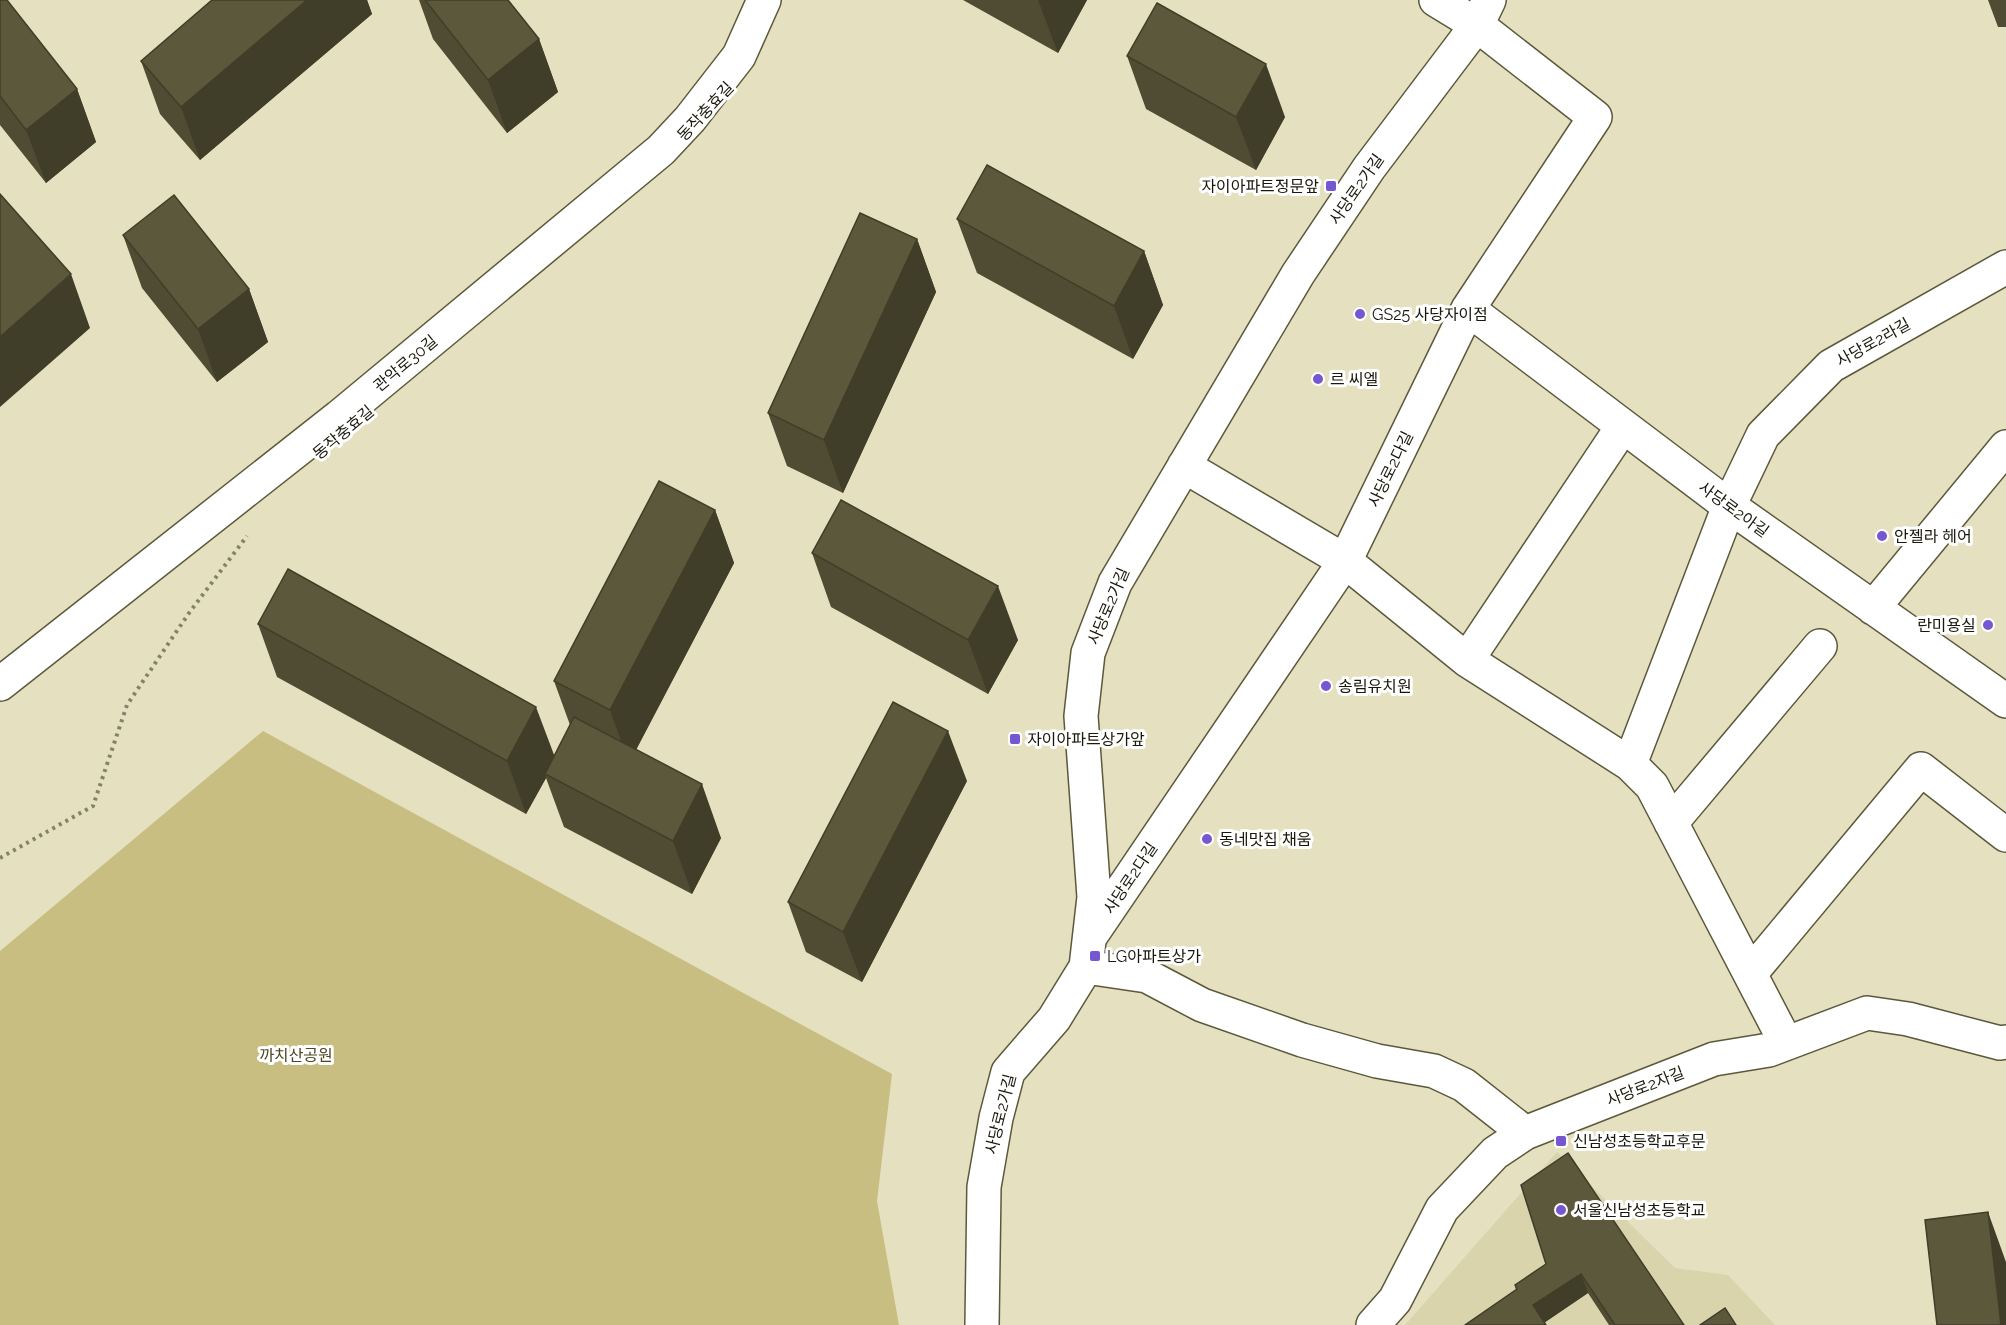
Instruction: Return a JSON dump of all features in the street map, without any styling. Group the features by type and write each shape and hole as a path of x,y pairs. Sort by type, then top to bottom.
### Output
{"street":[{"name":"관악로30길","path":"0,684 339,417 662,150 740,56 764,0"},
{"path":"1436,0 1483,13"},
{"name":"사당로2다길","path":"1088,953 1345,561 1468,309 1595,117 1483,13"},
{"name":"사당로2가길","path":"982,1325 984,1187 996,1118 1008,1072 1054,1018 1088,953 1094,897 1081,716 1088,653 1114,583 1298,274 1369,168 1483,13"},
{"name":"사당로2라길","path":"1630,764 1729,506 1763,435 1830,366 2003,273"},
{"name":"사당로2아길","path":"1468,309 1729,506 2004,697"},
{"path":"1467,660 1623,426"},
{"path":"1873,608 2006,447"},
{"path":"1184,466 1345,561 1467,660 1630,764 1652,786 1786,1043"},
{"path":"1671,823 1820,646"},
{"path":"1750,974 1921,769 2006,835"},
{"path":"1088,953 1147,976 1202,1005 1302,1040 1377,1061 1434,1071 1464,1085 1525,1133"},
{"name":"사당로2자길","path":"1373,1325 1395,1300 1442,1209 1495,1154 1525,1133 1714,1059 1769,1050 1867,1013 1908,1018 2006,1042"}],"path":[{"path":"0,858 93,806 127,705 189,613 251,531"}],"shaded area":[{"name":"서울신남성초등학교","path":"1557,1152 1675,1268 1728,1275 1775,1325 1405,1325"}],"green space":[{"name":"까치산공원","path":"263,731 892,1074 877,1201 899,1325 0,1325 0,951"}],"building":[{"path":"0,0 7,0 77,89 26,130 0,96"},
{"path":"212,0 307,0 181,107 141,61"},
{"path":"425,0 508,0 539,39 488,80"},
{"path":"1157,3 1266,64 1236,117 1127,56"},
{"path":"987,165 1144,251 1114,306 957,219"},
{"path":"0,194 71,274 0,337"},
{"path":"174,195 249,289 198,329 123,235"},
{"path":"860,213 917,239 824,440 768,413"},
{"path":"659,481 715,510 610,710 554,681"},
{"path":"841,500 998,586 968,640 812,553"},
{"path":"288,569 536,707 507,761 258,624"},
{"path":"893,702 948,731 843,932 788,902"},
{"path":"574,717 702,784 673,841 545,774"},
{"path":"1568,1153 1684,1325 1615,1325 1581,1274 1533,1305 1546,1325 1465,1325 1517,1289 1515,1285 1546,1264 1521,1185"},
{"path":"1988,1212 2001,1325 1937,1325 1925,1220"},
{"path":"1725,1308 1736,1325 1700,1325"}],"place":[{"name":"자이아파트정문앞","path":"1331,186"},
{"name":"GS25 사당자이점","path":"1360,314"},
{"name":"르 씨엘","path":"1318,379"},
{"name":"안젤라 헤어","path":"1882,536"},
{"name":"란미용실","path":"1988,625"},
{"name":"송림유치원","path":"1326,686"},
{"name":"자이아파트상가앞","path":"1015,739"},
{"name":"동네맛집 채움","path":"1207,839"},
{"name":"LG아파트상가","path":"1095,956"},
{"name":"신남성초등학교후문","path":"1561,1141"},
{"name":"서울신남성초등학교","path":"1561,1210"}]}
